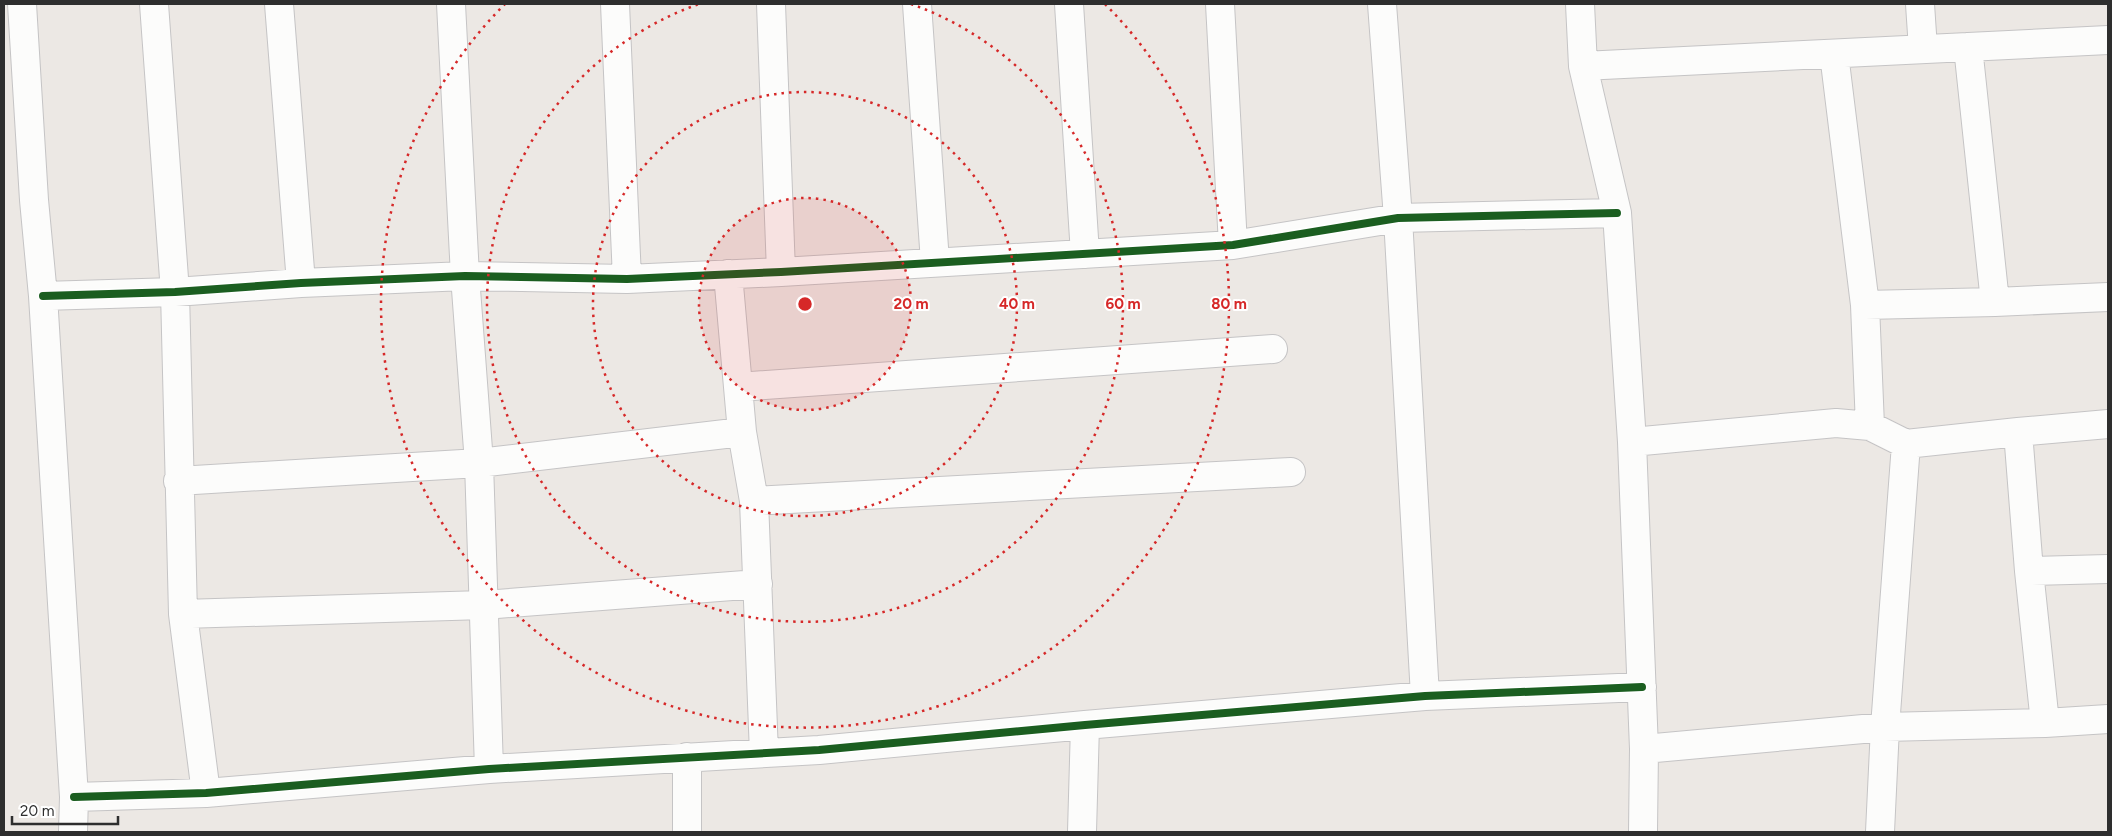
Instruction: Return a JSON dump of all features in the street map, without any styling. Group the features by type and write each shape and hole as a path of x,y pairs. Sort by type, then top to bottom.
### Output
{"street":[{"path":"22,4 34,200 43,296 74,797 73,832"},
{"path":"154,4 175,292 178,481 183,614 206,793"},
{"path":"279,4 301,283"},
{"path":"451,4 465,276 479,463 489,769"},
{"path":"615,4 627,279"},
{"path":"771,4 781,272"},
{"path":"917,4 935,262"},
{"path":"1069,4 1085,254"},
{"path":"1220,4 1234,245"},
{"path":"1382,4 1398,218 1425,696"},
{"path":"1580,4 1583,66 1617,213 1632,442 1644,749 1643,832"},
{"path":"1920,4 1922,49"},
{"path":"1583,66 2108,40"},
{"path":"1968,47 1994,302"},
{"path":"1834,54 1865,304 1870,426"},
{"path":"43,296 175,292 301,283 465,276 627,279 781,272 1234,245 1398,218 1617,213"},
{"path":"728,274 742,432 754,502 764,753"},
{"path":"1865,304 1994,302 2108,297"},
{"path":"738,387 1273,349"},
{"path":"1632,442 1836,423 1870,426 1906,444 2108,424"},
{"path":"178,481 479,463 742,432"},
{"path":"2018,432 2045,723"},
{"path":"1880,832 1906,444"},
{"path":"754,502 1291,472"},
{"path":"2030,571 2108,569"},
{"path":"183,614 484,605 758,584"},
{"path":"74,797 206,793 489,769 819,750 1425,696 1642,687"},
{"path":"1644,749 1886,727 2045,723 2108,719"},
{"path":"1082,832 1085,725"},
{"path":"687,757 687,832"}],"cycle path":[{"path":"43,296 175,292 301,283 465,276 627,279 781,272 1233,245 1398,218 1617,213"},
{"path":"74,797 206,793 489,769 819,750 1425,696 1642,687"}]}
